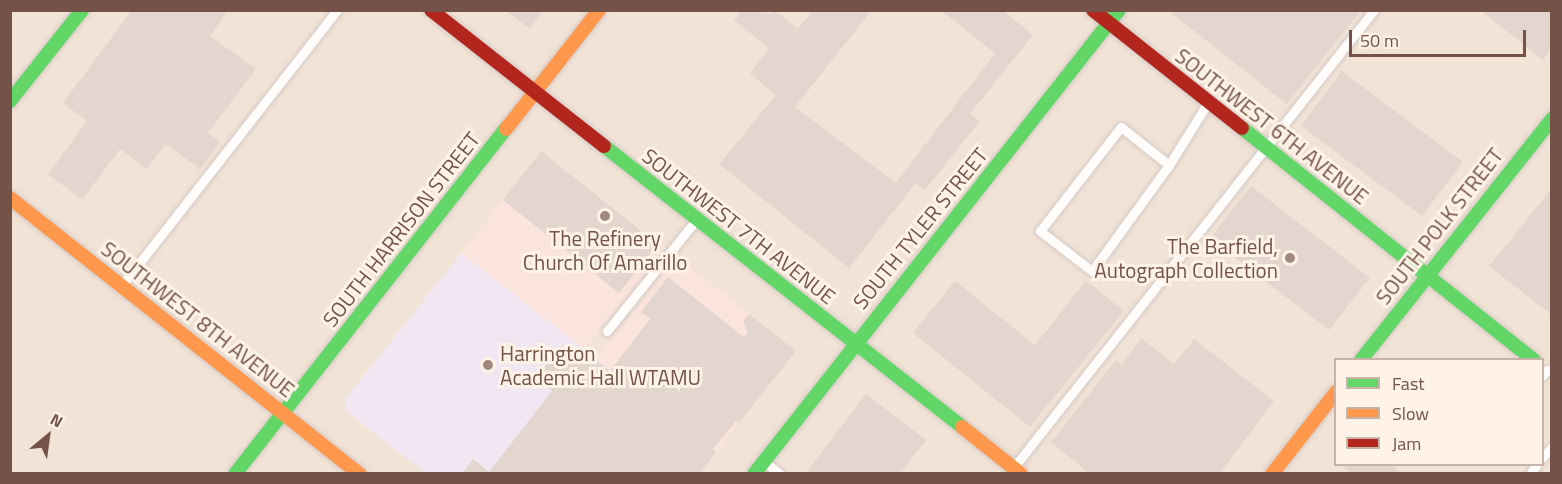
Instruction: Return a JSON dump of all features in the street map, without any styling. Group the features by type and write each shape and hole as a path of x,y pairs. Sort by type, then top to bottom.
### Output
{"main road":[{"path":"10,101 82,10"},
{"name":"SOUTHWEST 7TH AVENUE","path":"431,10 1014,472"},
{"name":"SOUTH HARRISON STREET","path":"235,474 599,10"},
{"name":"SOUTHWEST 6TH AVENUE","path":"1093,10 1531,358"},
{"name":"SOUTH TYLER STREET","path":"754,474 1119,10"},
{"name":"SOUTH POLK STREET","path":"1363,358 1426,274 1551,119"},
{"name":"SOUTHWEST 8TH AVENUE","path":"10,198 360,474"},
{"path":"1272,474 1334,393"}],"lane":[{"path":"122,286 337,10"},
{"path":"1014,472 1374,10"},
{"path":"1169,165 1121,127 1040,231 1092,271 1169,165 1180,142 1208,102"},
{"path":"607,331 696,219"},
{"path":"764,461 780,474"}],"shaded area":[{"path":"10,11 1551,11 1551,473 11,473"},
{"path":"541,151 665,248 584,350 461,253"},
{"name":"Harrington Academic Hall WTAMU","path":"461,253 716,452 699,473 425,473 346,411 345,399"},
{"path":"677,257 796,351 716,452 596,359"}],"building":[{"path":"132,10 228,10 210,36 256,69 208,133 220,142 200,169 166,144 147,169 120,149 82,200 48,174 87,121 63,103"},
{"path":"505,10 543,10 530,29"},
{"path":"742,10 772,14 775,11 798,29 813,10 872,10 795,107 896,183 995,53 940,10 1002,10 1033,35 970,114 980,121 925,190 916,183 849,268 719,164 776,95 750,74 769,48 734,20"},
{"path":"1173,10 1361,10 1287,104 1171,13"},
{"path":"1480,10 1552,10 1552,48 1543,60"},
{"path":"1342,71 1463,162 1422,216 1301,126"},
{"path":"541,151 658,244 619,293 503,200"},
{"name":"The Barfield, Autograph Collection","path":"1251,186 1370,278 1329,330 1210,238"},
{"path":"1552,188 1552,315 1489,266"},
{"path":"668,277 744,337 748,332 743,322 749,314 796,351 739,423 736,421 713,449 716,452 699,474 462,474 473,459 489,472 552,391 536,378 561,346 576,359 584,350 610,371 650,319 641,312"},
{"path":"955,281 1035,345 1086,281 1124,311 1030,427 913,333"},
{"path":"1141,338 1174,364 1194,339 1274,401 1219,474 1090,474 1051,442 1116,360 1122,364"},
{"path":"866,394 926,440 900,474 805,474"},
{"path":"1342,466 1392,466 1402,474 1351,474"}],"traffic: fast":[{"path":"10,101 82,10"},
{"path":"754,474 1119,10"},
{"path":"1363,358 1552,119"},
{"path":"1242,128 1531,358"},
{"path":"235,474 506,129"},
{"path":"604,146 962,427"}],"traffic: slow":[{"path":"506,129 599,10"},
{"path":"10,198 360,474"},
{"path":"1272,474 1334,395"},
{"path":"962,427 1021,474"}],"traffic: jam":[{"path":"431,10 604,146"},
{"path":"1093,10 1242,128"}],"place":[{"name":"The Refinery Church Of Amarillo","path":"605,216"},
{"name":"The Barfield, Autograph Collection","path":"1290,258"},
{"name":"Harrington Academic Hall WTAMU","path":"488,365"}]}
